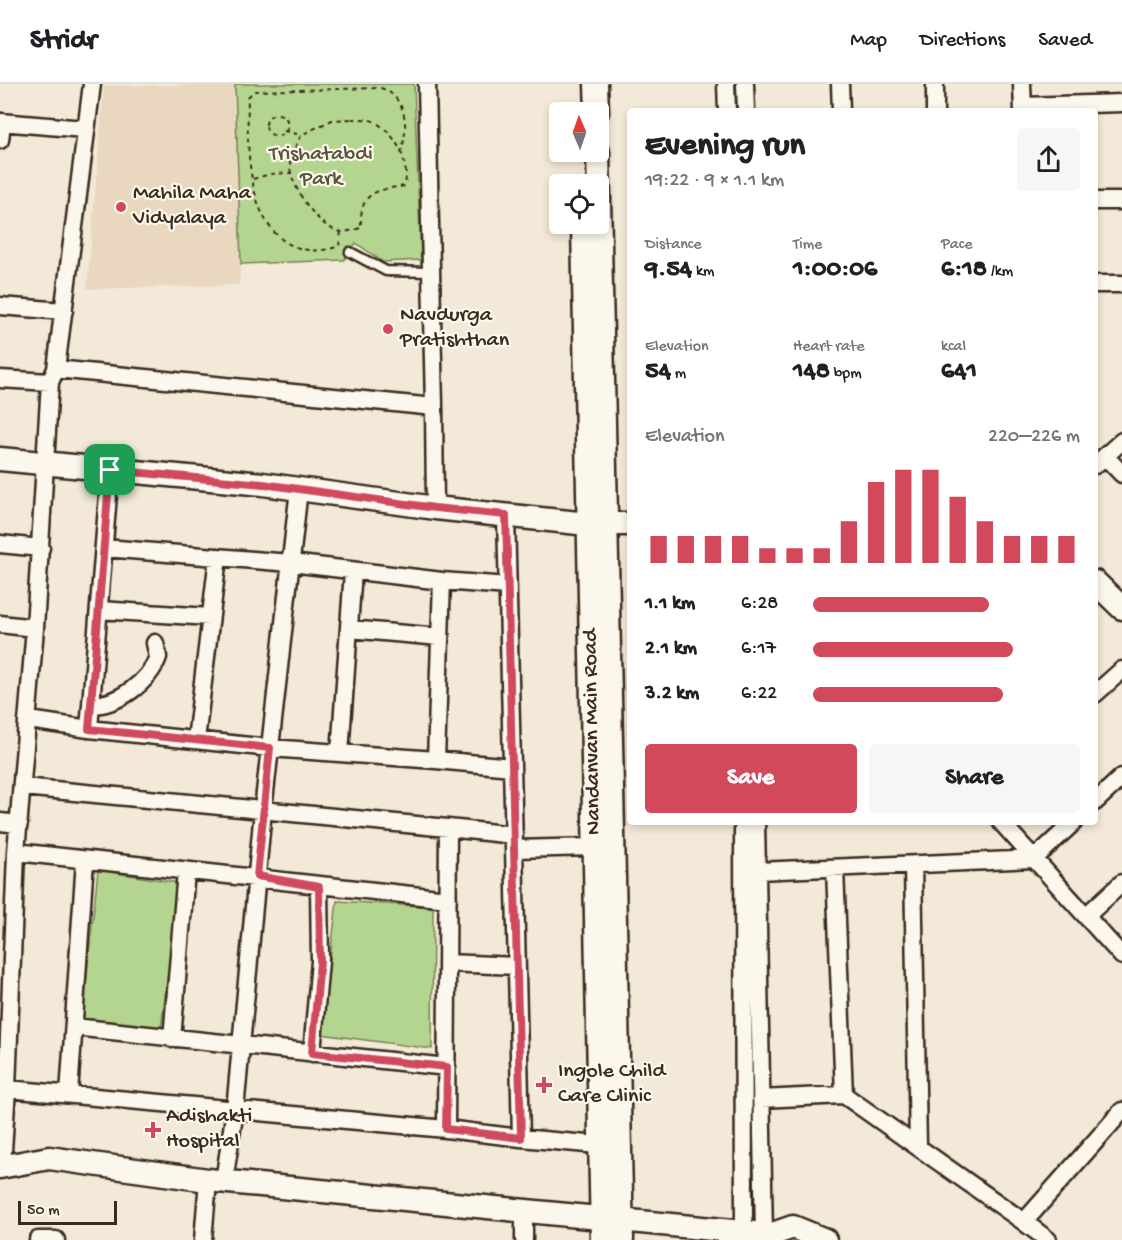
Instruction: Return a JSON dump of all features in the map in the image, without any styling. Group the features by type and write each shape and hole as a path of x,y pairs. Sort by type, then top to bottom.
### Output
{"main road":[{"path":"581,84 582,102"},
{"path":"596,84 597,102"},
{"path":"598,162 597,524 611,1146"},
{"name":"Nandanvan Main Road","path":"584,234 597,524 595,848 611,1146 612,1229"},
{"path":"0,459 299,489 435,508 597,524 627,524"},
{"path":"1098,585 1122,608"},
{"path":"1,1166 49,1158 216,1181 524,1210 612,1229 765,1234 793,1227 825,1240"}],"street":[{"path":"1,1166 7,1089 7,906 23,787 53,376 64,311 92,84"},
{"path":"427,84 435,508"},
{"path":"726,84 727,108"},
{"path":"745,84 746,108"},
{"path":"840,84 841,108"},
{"path":"935,84 935,108"},
{"path":"1022,84 1023,108"},
{"path":"1040,108 1122,103"},
{"path":"0,140 1,122 85,129"},
{"path":"1098,201 1122,201"},
{"path":"1098,284 1122,284"},
{"path":"0,306 64,311"},
{"path":"0,379 53,376 434,408"},
{"path":"1122,441 1100,460 1122,474"},
{"path":"89,729 110,470"},
{"path":"203,1240 235,1110 263,810 299,489"},
{"path":"506,515 521,1138"},
{"path":"0,544 41,548"},
{"path":"105,548 291,563 442,581 508,586"},
{"path":"196,740 218,557"},
{"path":"340,753 353,571"},
{"path":"436,760 442,581"},
{"path":"99,610 210,617"},
{"path":"0,624 35,628"},
{"path":"349,629 440,637"},
{"path":"91,705 111,703 143,681 158,657 155,643"},
{"path":"1098,690 1122,670"},
{"path":"28,720 89,729 270,748 512,766"},
{"path":"1098,799 1122,777"},
{"path":"23,787 448,828 514,842 595,848"},
{"path":"0,822 19,824"},
{"path":"743,825 765,1234"},
{"path":"756,825 765,1234"},
{"path":"1004,825 1122,956"},
{"path":"757,871 1034,859 1071,825"},
{"path":"446,1129 448,828"},
{"path":"16,852 186,871 257,876 319,887 448,899"},
{"path":"69,1094 85,860"},
{"path":"913,865 918,1147"},
{"path":"836,869 844,1095"},
{"path":"172,1039 186,871"},
{"path":"1086,916 1122,883"},
{"path":"312,1053 320,961 319,887"},
{"path":"447,963 517,966"},
{"path":"74,1027 447,1067"},
{"path":"7,1089 611,1146"},
{"path":"761,1098 844,1095 1048,1240"},
{"path":"1024,1222 1122,1111"},
{"path":"524,1210 524,1240"},
{"path":"38,1240 56,1240"}],"lane":[{"path":"350,252 386,271 431,272"}],"path":[{"path":"341,232 339,246 327,250 304,249 287,244 273,233 261,213 254,179 249,168 248,97 254,91 372,87 390,92 403,108 405,134 401,152"},
{"path":"284,132 289,126 285,117 278,113 268,118 266,126 271,135 279,136 284,132 301,135 332,120 374,120 389,133 401,152 408,169 405,186 376,190 365,200 360,212 361,228 341,232 329,226 307,207 298,194 290,166 301,135"},
{"path":"254,179 270,174 293,173"}],"shaded area":[{"path":"235,84 241,263 239,285 87,289 104,86"}],"green space":[{"name":"Trishatabdi Park","path":"235,84 414,84 421,260 383,262 356,243 344,260 241,264"},
{"path":"98,870 179,883 161,1029 82,1020"},
{"path":"337,901 433,907 432,1049 321,1034"}],"place":[{"name":"Mahila Maha Vidyalaya","path":"121,207"},
{"name":"Navdurga Pratishthan","path":"388,329"},
{"name":"Ingole Child Care Clinic","path":"544,1085"},
{"name":"Adishakti Hospital","path":"153,1130"}],"route":[{"path":"110,470 263,484 435,508 506,515 521,1138 446,1129 447,1067 312,1053 320,961 319,887 257,876 270,748 89,729 110,470"}]}
